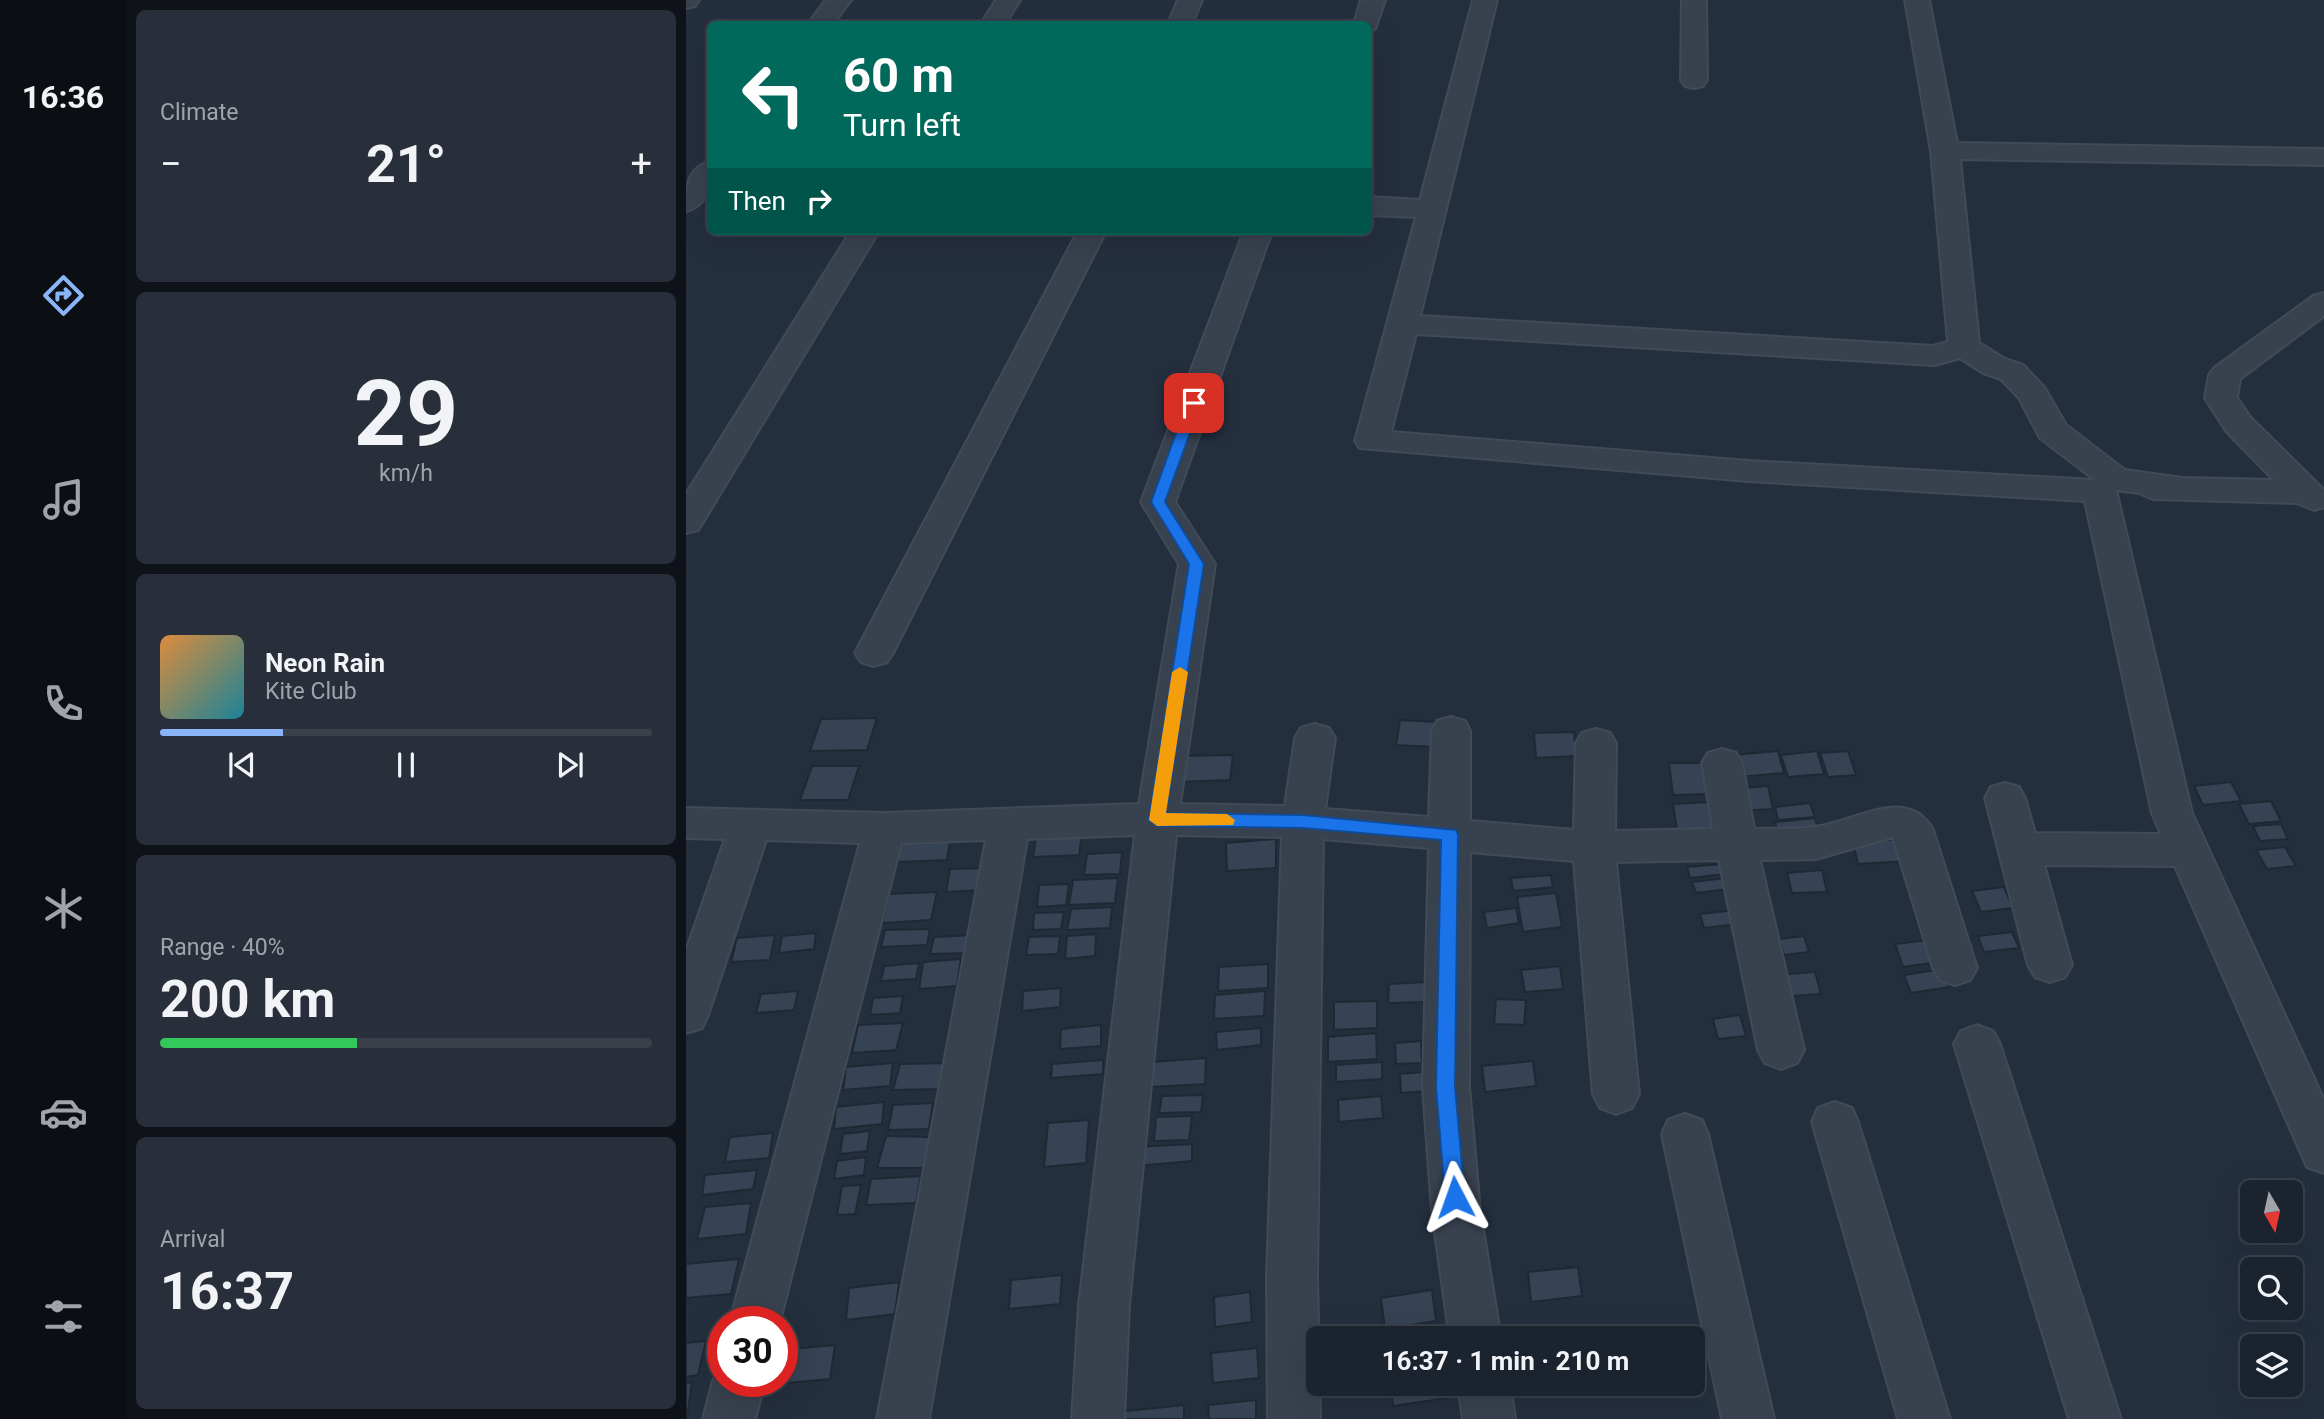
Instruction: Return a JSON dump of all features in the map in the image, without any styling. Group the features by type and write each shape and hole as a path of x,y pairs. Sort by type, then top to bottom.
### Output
{"street":[{"path":"822,21 839,0"},
{"path":"995,21 1008,0"},
{"path":"1181,21 1190,0"},
{"path":"1367,21 1373,0"},
{"path":"1485,0 1371,440 1749,471 2100,491 2176,487"},
{"path":"1694,0 1694,80"},
{"path":"1917,0 1945,150 1964,347"},
{"path":"1945,150 2324,157"},
{"path":"686,202 707,174"},
{"path":"1372,206 1433,209"},
{"path":"686,522 863,235"},
{"path":"874,653 1090,235"},
{"path":"1098,1419 1102,1329 1157,820 1196,564 1158,502 1257,235"},
{"path":"2315,499 2238,424 2221,398 2225,375 2324,302"},
{"path":"1403,324 1936,356 1964,347"},
{"path":"1964,347 1994,366 2012,372 2033,394 2052,430 2115,479 2315,499"},
{"path":"2100,491 2172,813 2324,1152"},
{"path":"1451,731 1446,1087 1455,1197 1474,1326"},
{"path":"1294,1419 1293,1260 1303,821 1315,737"},
{"path":"1596,743 1594,847 1616,1094"},
{"path":"1722,763 1736,845 1781,1050"},
{"path":"2005,798 2050,965"},
{"path":"686,823 884,828 1157,820 1303,821 1594,847 1816,843 1891,821 1905,824 1913,830 1955,968"},
{"path":"686,1015 751,824"},
{"path":"906,1398 1009,825"},
{"path":"759,1306 884,828"},
{"path":"2019,849 2189,849"},
{"path":"1977,1044 2095,1419"},
{"path":"1835,1122 1923,1419"},
{"path":"1685,1134 1748,1419"},
{"path":"1486,1396 1489,1419"},
{"path":"729,1419 735,1397"}],"building":[{"path":"877,718 867,750 810,751 821,719"},
{"path":"1400,720 1437,722 1434,747 1396,745"},
{"path":"1574,732 1576,756 1536,758 1534,733"},
{"path":"1778,751 1784,773 1739,777 1733,755"},
{"path":"1817,751 1824,774 1788,777 1781,755"},
{"path":"1848,751 1856,775 1828,777 1820,753"},
{"path":"1233,755 1230,780 1175,782 1179,756"},
{"path":"1669,763 1707,763 1711,794 1673,795"},
{"path":"812,766 859,766 848,800 800,800"},
{"path":"2231,782 2241,801 2203,805 2194,786"},
{"path":"1768,786 1773,809 1737,811 1732,789"},
{"path":"2271,801 2281,821 2249,824 2239,804"},
{"path":"1709,802 1715,836 1678,837 1673,804"},
{"path":"1810,803 1815,817 1778,820 1775,807"},
{"path":"1815,818 1818,829 1778,833 1775,822"},
{"path":"2281,824 2288,839 2260,841 2253,826"},
{"path":"951,835 947,860 897,862 903,838"},
{"path":"1082,835 1079,855 1033,857 1036,837"},
{"path":"1276,839 1276,868 1227,871 1226,843"},
{"path":"1901,839 1907,861 1858,864 1853,842"},
{"path":"2285,847 2296,866 2267,869 2256,850"},
{"path":"1122,852 1120,874 1084,875 1087,854"},
{"path":"1722,864 1725,874 1690,878 1687,867"},
{"path":"988,868 984,890 946,892 950,869"},
{"path":"1822,870 1827,892 1792,893 1787,873"},
{"path":"1551,875 1553,887 1513,891 1511,878"},
{"path":"1118,878 1115,903 1069,905 1073,880"},
{"path":"1726,878 1729,889 1696,893 1692,882"},
{"path":"1069,884 1066,905 1037,907 1039,885"},
{"path":"2004,887 2013,908 1981,912 1972,891"},
{"path":"937,892 931,920 882,923 889,894"},
{"path":"1556,893 1562,927 1523,932 1517,897"},
{"path":"1112,907 1110,928 1067,930 1071,909"},
{"path":"1516,908 1519,923 1487,928 1484,912"},
{"path":"1736,910 1739,924 1704,928 1700,914"},
{"path":"1064,912 1061,929 1033,930 1034,913"},
{"path":"930,929 927,945 881,947 885,930"},
{"path":"2012,932 2019,948 1984,952 1978,936"},
{"path":"816,933 814,949 779,953 782,936"},
{"path":"1096,934 1095,956 1065,959 1067,936"},
{"path":"775,935 770,960 731,962 737,938"},
{"path":"974,935 970,953 930,954 934,937"},
{"path":"1060,936 1058,954 1026,955 1029,937"},
{"path":"1804,936 1809,952 1784,955 1779,939"},
{"path":"1936,939 1945,961 1903,967 1895,944"},
{"path":"961,959 957,986 919,989 923,962"},
{"path":"919,963 916,979 881,981 884,966"},
{"path":"1268,964 1268,988 1218,991 1219,967"},
{"path":"1560,966 1563,989 1525,992 1521,970"},
{"path":"1943,969 1950,987 1911,993 1904,975"},
{"path":"1815,972 1821,994 1792,996 1787,974"},
{"path":"1426,982 1425,1002 1388,1003 1389,984"},
{"path":"1061,988 1060,1007 1022,1011 1023,991"},
{"path":"798,991 794,1010 756,1013 761,994"},
{"path":"1265,991 1264,1016 1214,1019 1215,995"},
{"path":"903,996 900,1013 870,1015 873,998"},
{"path":"1496,999 1526,1000 1524,1025 1494,1024"},
{"path":"1377,1001 1377,1028 1334,1030 1334,1002"},
{"path":"1740,1015 1746,1036 1718,1039 1713,1019"},
{"path":"903,1023 896,1050 852,1053 858,1025"},
{"path":"1101,1025 1101,1046 1060,1049 1061,1029"},
{"path":"1261,1028 1261,1045 1217,1050 1216,1032"},
{"path":"1376,1033 1377,1059 1328,1062 1328,1037"},
{"path":"1421,1041 1422,1063 1396,1064 1395,1043"},
{"path":"1206,1058 1205,1084 1151,1087 1153,1062"},
{"path":"1103,1060 1103,1074 1051,1078 1052,1064"},
{"path":"1533,1061 1536,1086 1485,1092 1482,1066"},
{"path":"1382,1062 1382,1079 1336,1082 1336,1065"},
{"path":"893,1063 890,1086 843,1090 846,1067"},
{"path":"947,1063 941,1089 893,1090 900,1064"},
{"path":"1424,1072 1426,1091 1401,1093 1400,1074"},
{"path":"1203,1095 1201,1112 1159,1113 1162,1096"},
{"path":"1381,1096 1383,1118 1339,1122 1338,1100"},
{"path":"884,1102 882,1124 834,1129 836,1107"},
{"path":"933,1103 929,1129 888,1130 893,1105"},
{"path":"1192,1116 1189,1140 1154,1141 1156,1117"},
{"path":"1089,1120 1086,1163 1044,1167 1048,1123"},
{"path":"870,1131 867,1151 840,1154 843,1134"},
{"path":"773,1133 769,1158 725,1162 730,1137"},
{"path":"886,1136 931,1137 924,1168 877,1168"},
{"path":"1192,1144 1192,1161 1136,1166 1137,1147"},
{"path":"866,1157 864,1175 834,1179 837,1161"},
{"path":"757,1170 753,1189 702,1195 705,1175"},
{"path":"921,1176 916,1203 866,1205 871,1179"},
{"path":"861,1185 855,1214 837,1215 842,1186"},
{"path":"751,1203 746,1234 697,1239 705,1207"},
{"path":"739,1259 731,1294 686,1298 686,1264"},
{"path":"1578,1267 1582,1296 1531,1302 1528,1272"},
{"path":"1062,1275 1060,1304 1009,1309 1011,1280"},
{"path":"899,1282 895,1314 846,1320 849,1288"},
{"path":"1432,1290 1436,1321 1385,1326 1381,1298"},
{"path":"1250,1292 1252,1322 1215,1327 1214,1297"},
{"path":"706,1341 698,1375 686,1377 686,1343"},
{"path":"835,1345 830,1379 798,1382 798,1348"},
{"path":"1257,1348 1259,1378 1213,1383 1211,1353"},
{"path":"692,1382 687,1419 686,1419 686,1383"},
{"path":"1392,1396 1447,1396 1447,1398 1393,1406"},
{"path":"1256,1400 1256,1419 1209,1419 1208,1405"},
{"path":"1184,1405 1184,1419 1108,1419 1108,1413"}],"slow traffic":[{"path":"1180,672 1157,820 1227,820"}],"route":[{"path":"1194,403 1158,502 1196,564 1157,820 1303,821 1450,834 1446,1087 1455,1197"}]}
